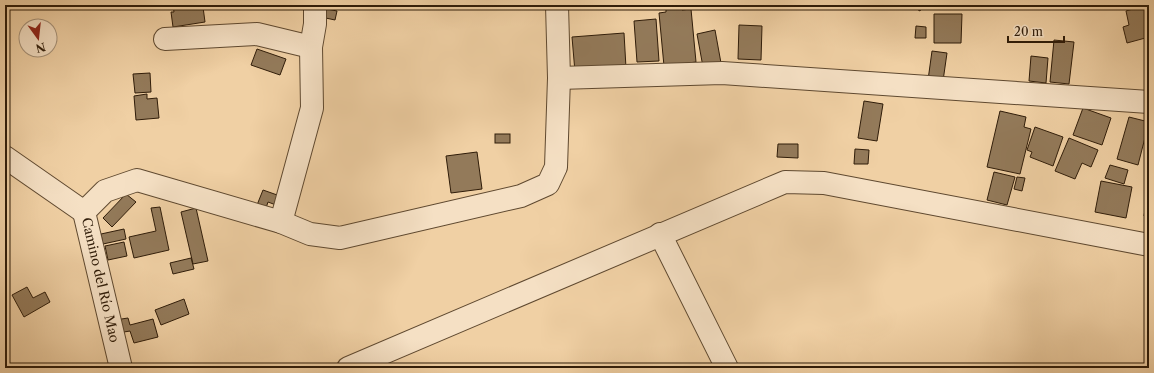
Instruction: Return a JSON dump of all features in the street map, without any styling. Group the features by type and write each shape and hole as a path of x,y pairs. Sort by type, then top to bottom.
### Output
{"street":[{"path":"281,222 312,108 311,47 315,24 315,5"},
{"name":"Camino del Río Mao","path":"121,368 84,212 104,191 137,180 281,222 310,234 340,238 521,196 548,184 556,167 559,78 558,5"},
{"path":"165,39 257,34 311,47"},
{"path":"559,78 722,73 1149,102"},
{"path":"5,157 84,212"},
{"path":"348,368 785,182 824,183 1149,245"},
{"path":"660,234 726,368"}],"building":[{"path":"173,5 191,5 192,9 203,7 205,22 173,27 171,12 174,12"},
{"path":"682,5 682,10 691,9 696,62 664,66 659,13 666,12 666,7"},
{"path":"910,5 923,5 920,11"},
{"path":"1149,5 1149,37 1127,43 1123,27 1129,25 1126,11"},
{"path":"322,8 337,11 335,20 321,17"},
{"path":"934,14 962,14 961,43 934,43"},
{"path":"656,19 659,61 637,62 634,21"},
{"path":"739,25 762,26 761,60 738,59"},
{"path":"916,26 926,27 926,38 915,38"},
{"path":"715,30 721,63 703,67 697,34"},
{"path":"624,33 626,68 575,72 572,37"},
{"path":"1054,40 1074,42 1069,84 1050,82"},
{"path":"257,49 286,59 280,75 251,65"},
{"path":"932,51 947,53 943,81 928,80"},
{"path":"1031,56 1048,58 1046,83 1029,81"},
{"path":"150,73 151,92 135,93 133,74"},
{"path":"147,94 147,99 157,98 159,118 136,120 134,96"},
{"path":"864,101 883,104 877,141 858,138"},
{"path":"1083,108 1111,118 1102,145 1073,135"},
{"path":"1000,111 1026,117 1024,127 1031,129 1020,174 987,167"},
{"path":"1129,117 1149,122 1138,165 1117,159"},
{"path":"1035,127 1063,137 1053,166 1030,157 1032,152 1027,150"},
{"path":"495,134 510,134 510,143 495,143"},
{"path":"1069,138 1098,150 1091,167 1082,163 1075,179 1055,171"},
{"path":"778,144 798,144 798,158 777,157"},
{"path":"855,149 869,150 868,164 854,164"},
{"path":"477,152 482,189 451,193 446,156"},
{"path":"1110,165 1128,170 1124,184 1105,178"},
{"path":"994,172 1015,177 1007,205 987,200"},
{"path":"1017,177 1025,178 1022,191 1014,189"},
{"path":"1101,181 1132,187 1126,218 1095,212"},
{"path":"263,190 280,196 276,205 268,202 266,208 257,205"},
{"path":"126,194 136,202 112,227 103,218"},
{"path":"1146,203 1149,203 1149,217 1144,216"},
{"path":"160,207 169,250 134,258 129,237 156,231 151,208"},
{"path":"196,208 208,261 193,264 181,212"},
{"path":"124,229 126,239 103,244 101,234"},
{"path":"124,242 127,256 108,260 105,246"},
{"path":"191,258 194,269 173,274 170,263"},
{"path":"27,287 33,298 45,292 50,302 24,317 12,295"},
{"path":"184,299 189,314 161,325 155,310"},
{"path":"128,318 130,325 153,319 158,337 134,343 130,331 118,333 115,320"}]}
